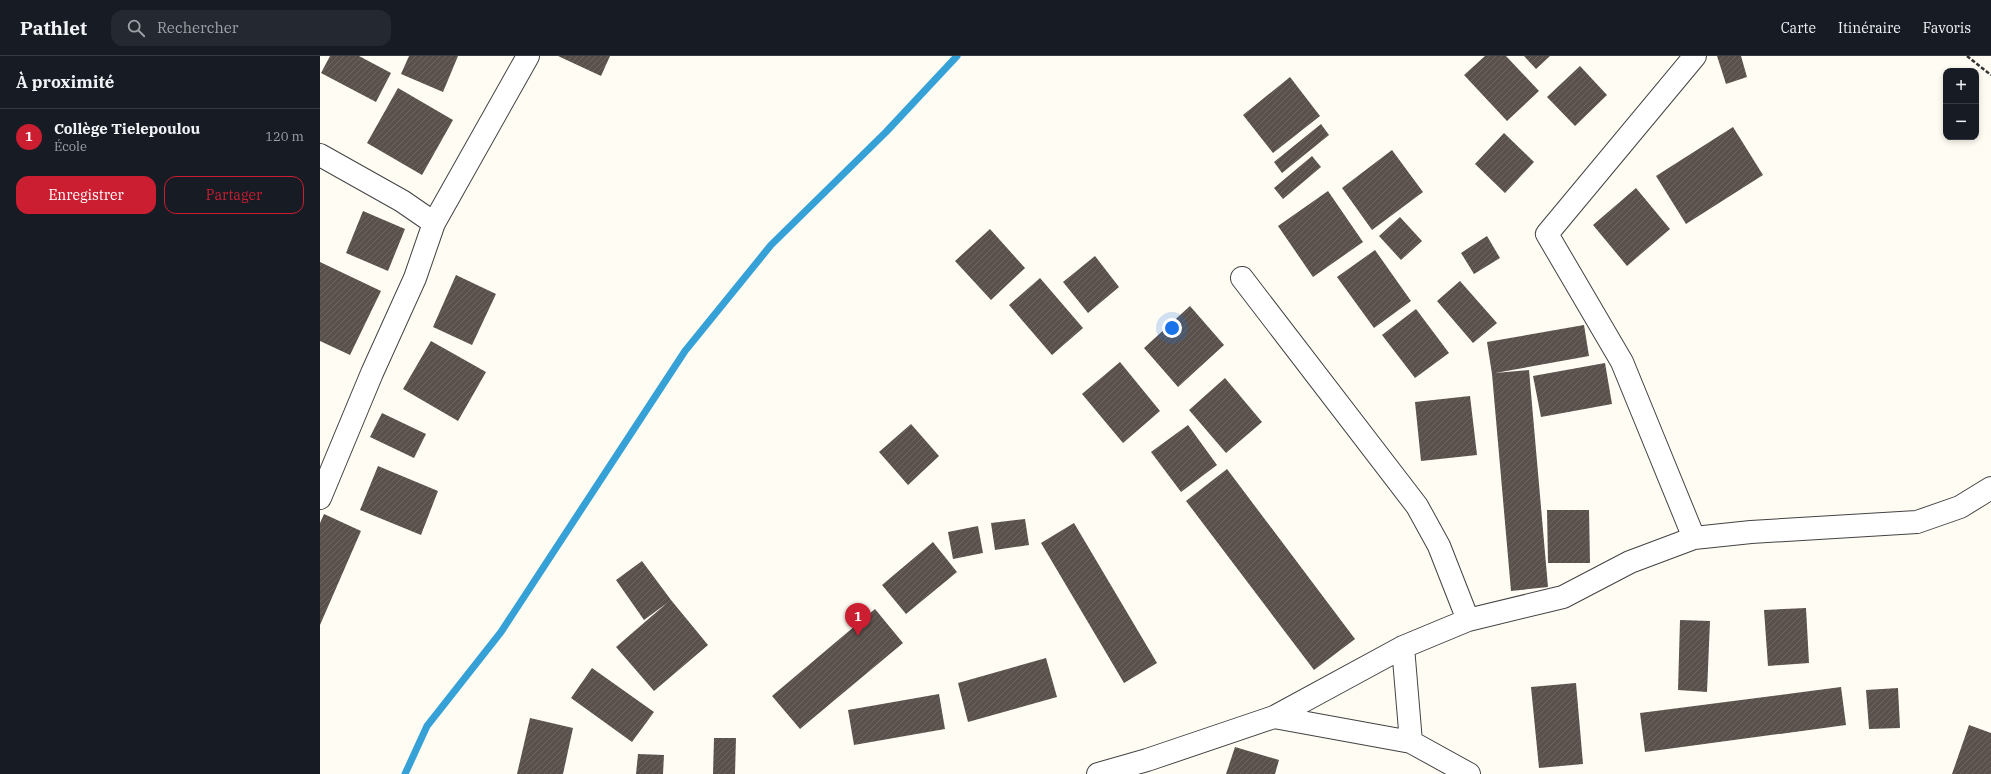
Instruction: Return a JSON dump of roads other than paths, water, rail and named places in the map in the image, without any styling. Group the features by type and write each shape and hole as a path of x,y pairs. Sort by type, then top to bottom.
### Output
{"street":[{"path":"320,498 372,373 415,278 434,224 528,56"},
{"path":"1694,538 1622,362 1547,234 1695,56"},
{"path":"320,154 402,201 434,224"},
{"path":"1242,278 1417,506 1439,546 1468,620"},
{"path":"1098,774 1147,760 1274,717 1403,647 1468,620 1563,597 1630,562 1694,538 1751,532 1917,522 1960,507 1991,488"},
{"path":"1403,647 1412,742"},
{"path":"1274,717 1412,742 1469,774"}],"waterway":[{"path":"405,774 427,726 501,632 685,351 771,245 886,132 957,56"}],"place":[{"name":"Collège Tielepoulou","path":"858,636"}]}
